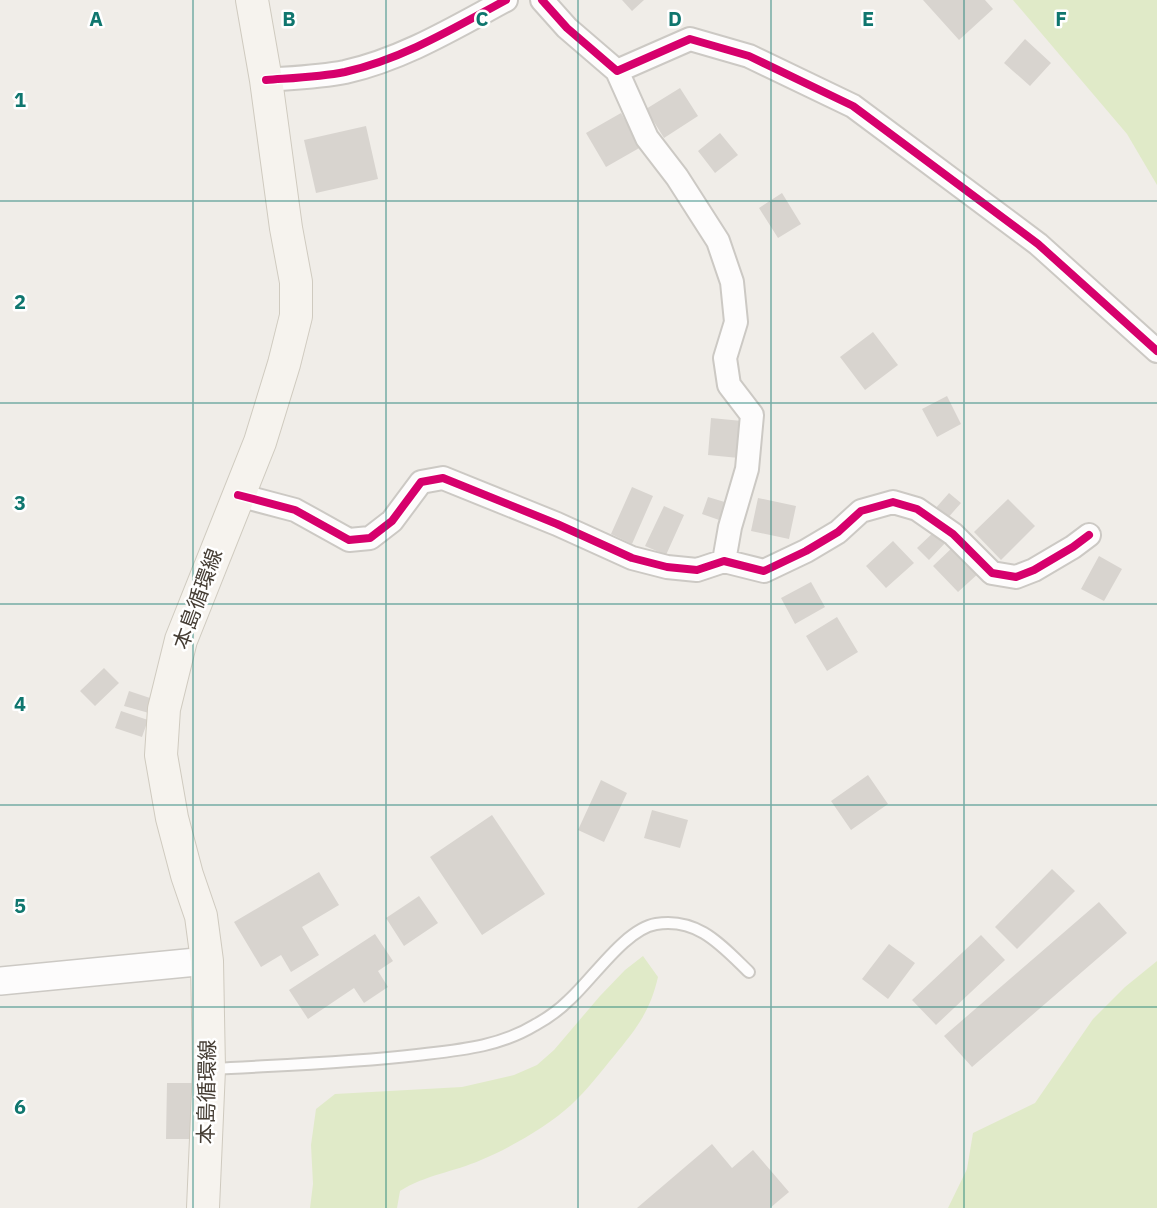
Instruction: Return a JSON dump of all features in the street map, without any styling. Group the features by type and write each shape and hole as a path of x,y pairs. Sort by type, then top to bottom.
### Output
{"main road":[{"name":"本島循環線","path":"203,1208 209,1069 207,961 201,916 172,818 161,755 164,709 181,640 260,442 296,316 296,282 252,0"}],"street":[{"path":"266,80 344,72 388,60 506,0"},
{"path":"542,0 567,28 617,71 647,138 677,177 718,241 732,282 736,322 725,358 729,385 752,415 747,469 730,527 724,561"},
{"path":"617,71 690,39 748,56 853,106 1038,244 1157,351"},
{"path":"238,495 295,510 349,540 370,538 392,520 421,482 443,478 557,524 632,558 667,567 697,570 724,561 764,571 806,551 838,532 861,511 892,502 917,509 953,534 992,573 1016,577 1034,570 1089,535"},
{"path":"0,981 207,961"}],"lane":[{"path":"209,1069 376,1060 478,1048 506,1040 536,1025 568,1001 626,939 655,924 683,923 711,936 749,972"}],"green space":[{"path":"1013,0 1157,0 1157,185 1127,134"},
{"path":"643,956 658,977 651,1000 641,1020 598,1075 562,1113 528,1136 492,1155 419,1181 400,1191 397,1208 310,1208 313,1184 311,1145 316,1109 335,1094 462,1087 514,1075 537,1065 554,1050 625,970"},
{"path":"1157,961 1157,1208 948,1208 967,1169 973,1133 1035,1103 1093,1019 1125,987"}],"building":[{"path":"622,0 644,0 632,11"},
{"path":"923,0 985,0 993,9 959,40"},
{"path":"1025,39 1051,63 1030,86 1004,63"},
{"path":"680,88 698,116 664,138 646,109"},
{"path":"621,113 641,147 606,167 586,133"},
{"path":"366,126 378,179 316,193 304,140"},
{"path":"720,133 738,155 715,173 698,151"},
{"path":"782,193 801,224 778,238 759,208"},
{"path":"873,332 898,365 865,390 840,357"},
{"path":"947,396 961,424 937,437 922,409"},
{"path":"711,418 742,421 739,458 708,455"},
{"path":"632,487 653,496 632,544 611,534"},
{"path":"949,493 961,503 946,520 934,510"},
{"path":"708,497 728,503 722,521 702,514"},
{"path":"758,498 796,506 789,539 751,531"},
{"path":"1008,499 1035,526 1001,560 974,532"},
{"path":"664,506 684,515 666,555 645,546"},
{"path":"937,529 948,540 929,560 917,548"},
{"path":"893,541 914,563 886,588 866,566"},
{"path":"954,546 980,572 958,592 933,566"},
{"path":"1099,556 1122,569 1104,601 1081,589"},
{"path":"811,582 825,607 795,624 781,598"},
{"path":"837,617 858,652 827,671 806,636"},
{"path":"104,668 119,683 95,706 80,691"},
{"path":"129,691 153,699 149,713 124,706"},
{"path":"121,711 148,720 142,737 115,728"},
{"path":"868,775 888,804 851,830 831,801"},
{"path":"601,780 627,793 604,842 578,830"},
{"path":"652,810 688,820 680,848 644,838"},
{"path":"492,815 545,894 482,935 430,857"},
{"path":"1052,869 1075,891 1017,949 995,927"},
{"path":"319,872 339,905 302,927 319,955 291,972 281,955 261,967 234,922"},
{"path":"419,896 438,923 404,946 386,918"},
{"path":"1099,902 1127,933 972,1067 944,1036"},
{"path":"375,934 393,961 378,971 388,987 364,1003 354,988 308,1019 289,990"},
{"path":"981,935 1005,960 936,1025 912,1000"},
{"path":"889,944 915,963 888,999 862,979"},
{"path":"167,1083 197,1083 196,1139 166,1139"},
{"path":"712,1144 732,1168 753,1150 789,1192 770,1208 637,1208"}],"cycle path":[{"path":"266,80 326,75 366,66 428,42 506,0"},
{"path":"542,0 567,28 617,71 690,39 749,56 853,106 1038,244 1157,351"},
{"path":"238,495 295,510 349,540 370,538 392,521 421,482 443,478 557,524 632,558 667,567 697,570 724,561 764,571 806,551 838,532 861,511 893,502 917,509 953,534 992,573 1016,577 1034,570 1089,535"}]}
